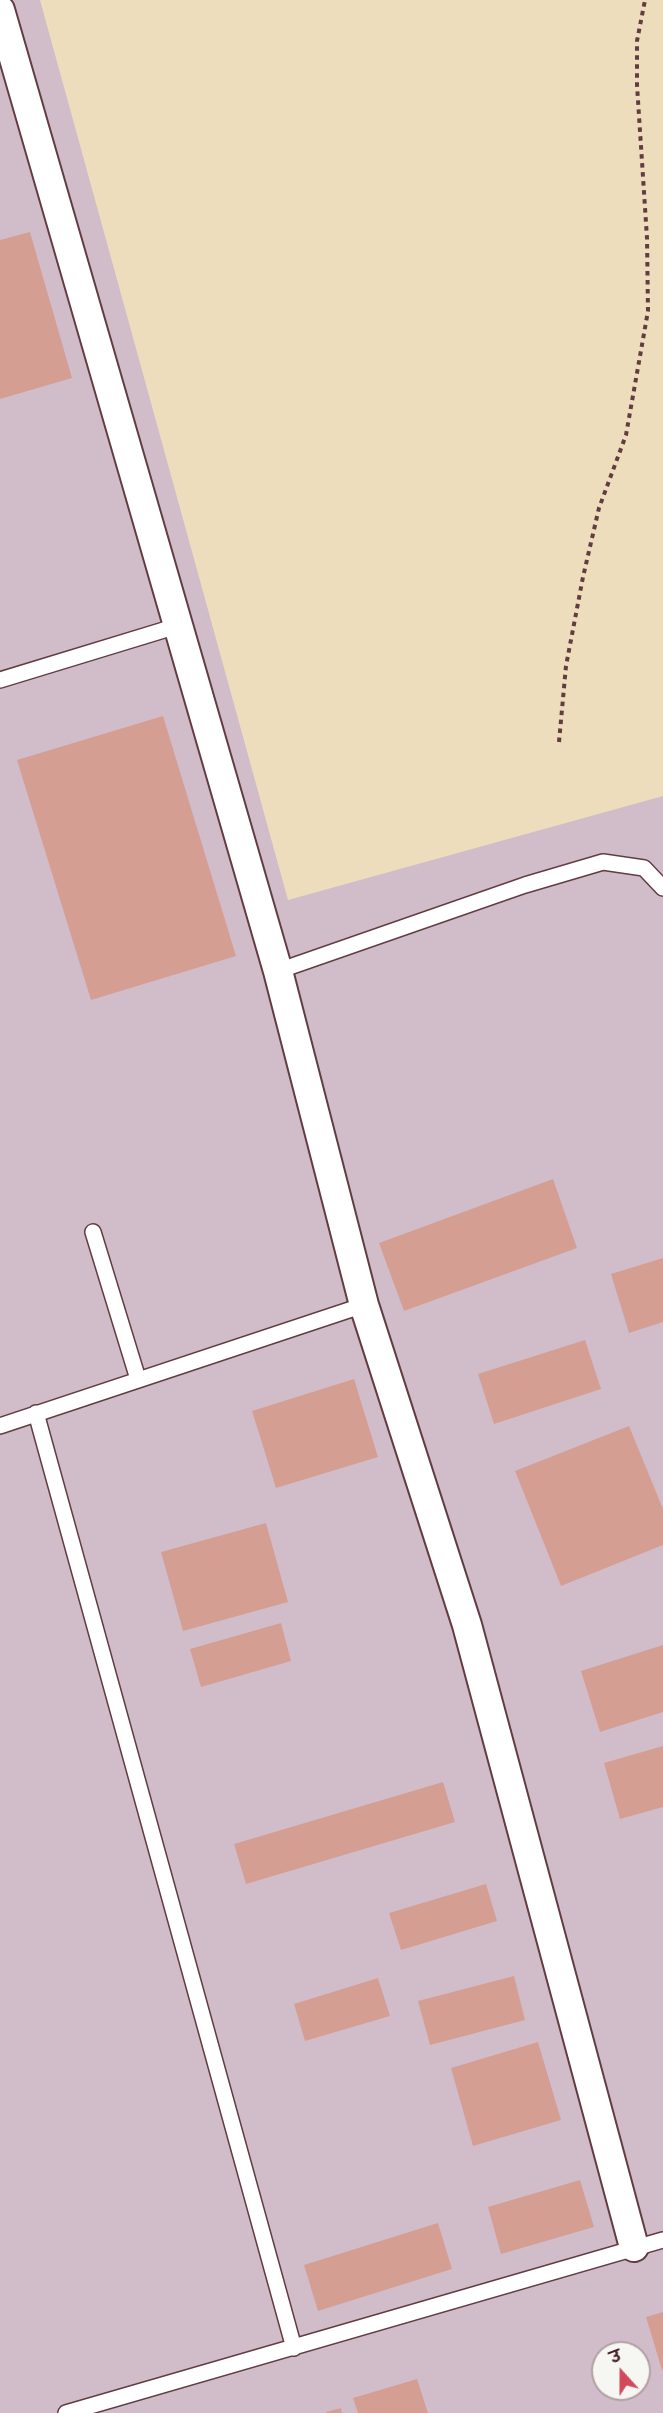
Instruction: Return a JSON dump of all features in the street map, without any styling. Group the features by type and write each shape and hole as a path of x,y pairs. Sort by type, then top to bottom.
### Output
{"street":[{"path":"0,10 278,971 364,1305 467,1625 634,2247"}],"lane":[{"path":"0,680 177,626"},
{"path":"278,971 525,885 603,862 644,868 663,888"},
{"path":"93,1232 138,1379"},
{"path":"0,1426 364,1305"},
{"path":"36,1413 294,2348"},
{"path":"66,2413 663,2240"}],"path":[{"path":"559,742 566,666 583,576 599,508 626,435 648,311 647,238 637,85 637,41 645,0"}],"shaded area":[{"path":"0,0 40,0 288,900 663,796 663,2413 0,2413"}],"building":[{"path":"30,232 72,378 0,399 0,240"},
{"path":"163,716 236,956 91,1000 17,760"},
{"path":"553,1179 577,1248 404,1311 379,1243"},
{"path":"663,1258 663,1322 629,1333 611,1274"},
{"path":"585,1340 601,1389 494,1424 478,1374"},
{"path":"354,1379 378,1457 276,1488 252,1411"},
{"path":"629,1426 663,1509 663,1545 561,1586 515,1471"},
{"path":"266,1523 288,1602 183,1631 161,1552"},
{"path":"281,1623 291,1661 201,1687 190,1649"},
{"path":"663,1645 663,1712 600,1732 581,1671"},
{"path":"663,1746 663,1807 620,1819 604,1763"},
{"path":"443,1782 455,1822 246,1884 234,1844"},
{"path":"486,1884 497,1921 401,1950 389,1913"},
{"path":"514,1976 525,2020 430,2045 418,2001"},
{"path":"378,1978 390,2016 305,2041 294,2004"},
{"path":"538,2042 561,2120 473,2146 451,2068"},
{"path":"580,2180 594,2227 501,2254 488,2207"},
{"path":"438,2223 452,2269 318,2311 304,2265"},
{"path":"663,2312 663,2370 662,2370 646,2317"},
{"path":"417,2379 428,2413 358,2413 353,2398"},
{"path":"341,2408 342,2413 326,2413 326,2412"}]}
